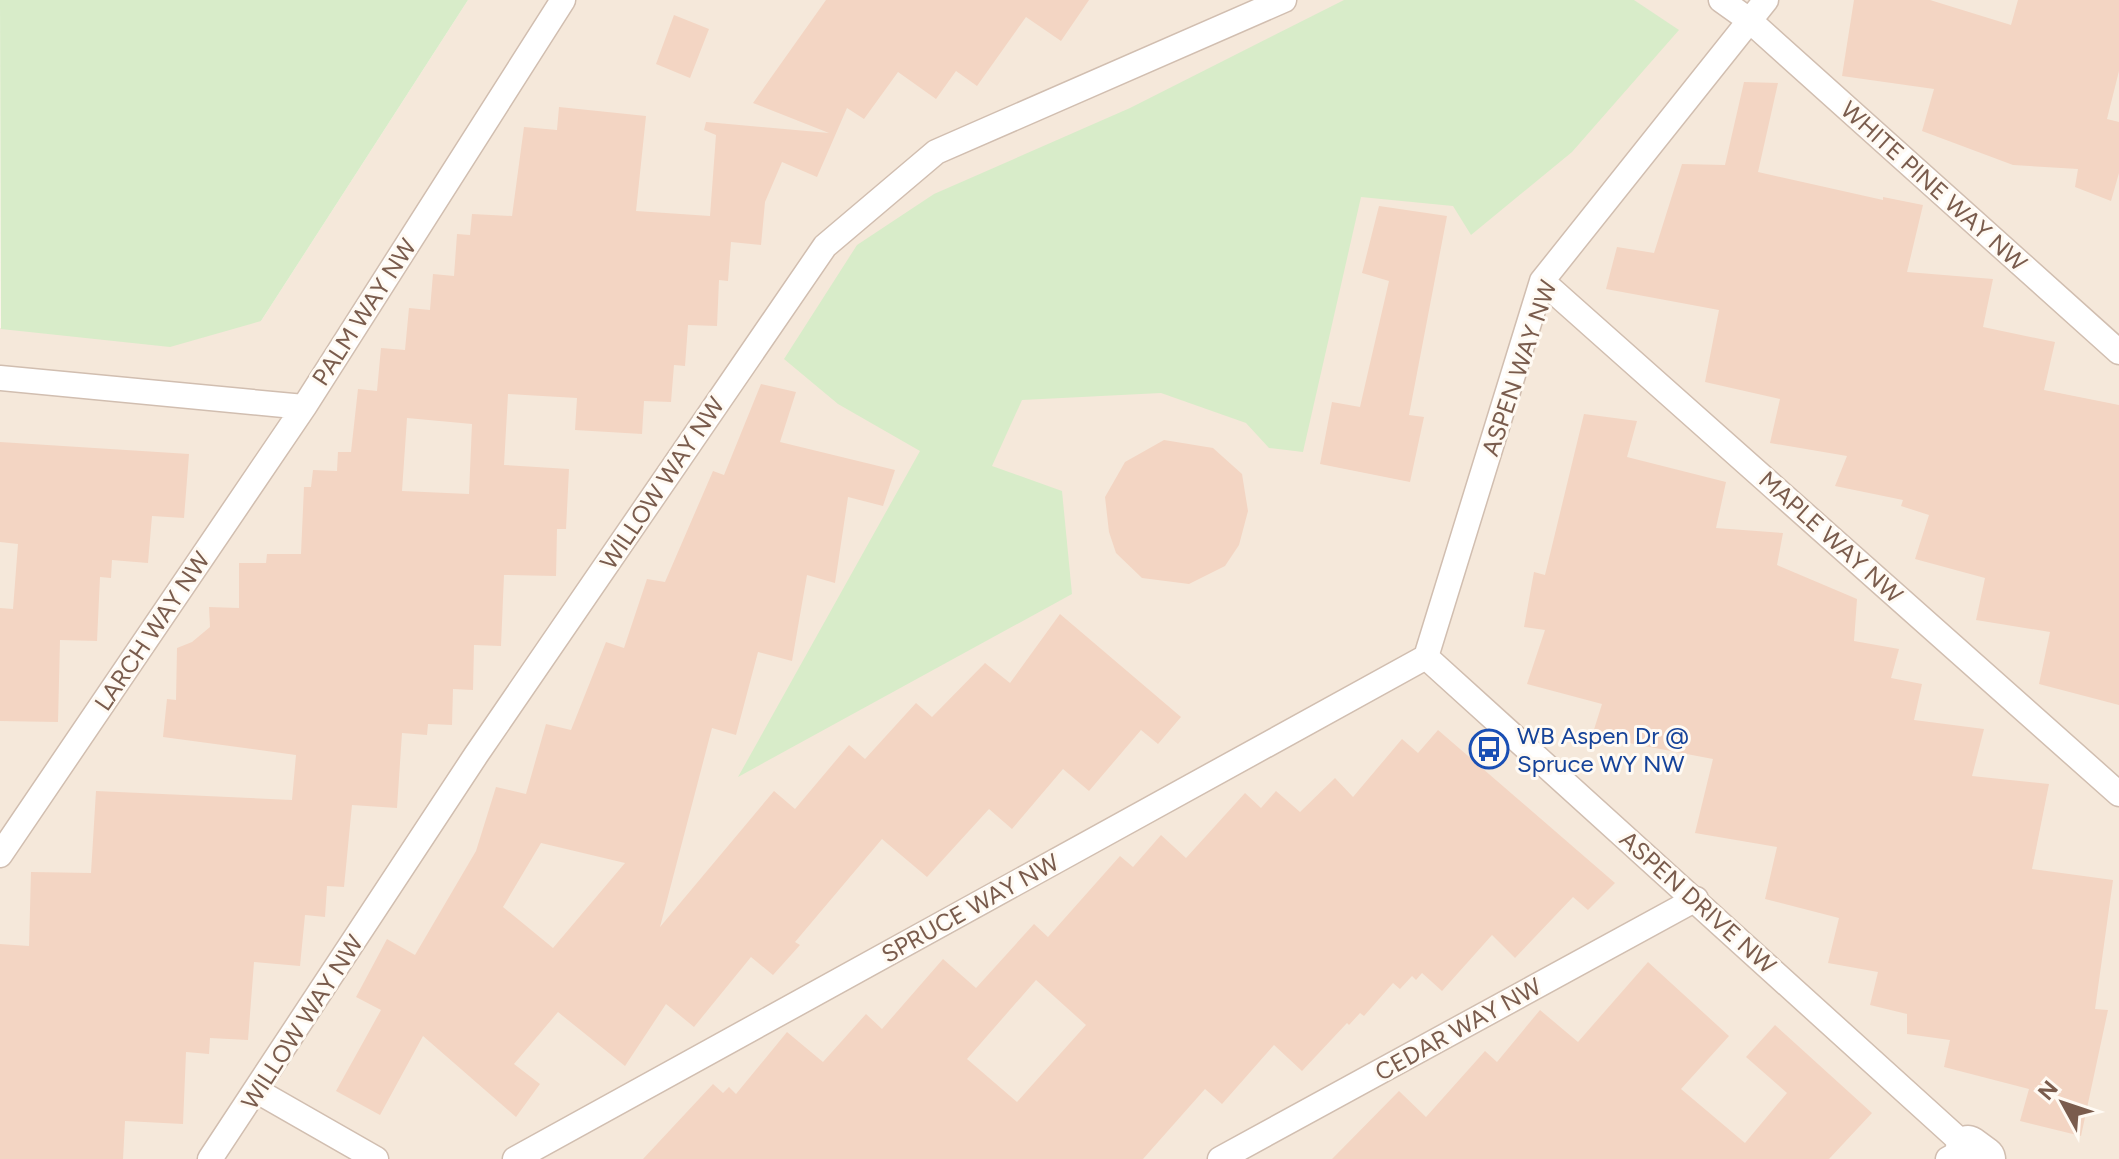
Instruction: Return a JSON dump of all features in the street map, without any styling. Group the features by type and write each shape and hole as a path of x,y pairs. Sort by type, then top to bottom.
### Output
{"lane":[{"name":"PALM WAY NW","path":"0,378 304,407 563,0"},
{"name":"WILLOW WAY NW","path":"210,1159 476,755 825,246 936,152 1284,0"},
{"path":"1721,0 1749,20"},
{"name":"ASPEN WAY NW","path":"1426,657 1542,281 1766,0"},
{"name":"WHITE PINE WAY NW","path":"1749,20 2119,352"},
{"name":"MAPLE WAY NW","path":"1542,281 2119,794"},
{"name":"LARCH WAY NW","path":"0,855 304,407"},
{"name":"ASPEN DRIVE NW","path":"1426,657 1696,899 1967,1155"},
{"name":"SPRUCE WAY NW","path":"515,1159 1426,657"},
{"name":"CEDAR WAY NW","path":"1220,1159 1696,899"},
{"path":"257,1091 376,1159"}],"shaded area":[{"path":"468,0 2119,0 2119,1159 0,1159 0,328 261,321"}],"green space":[{"path":"0,0 468,0 261,321 170,347 1,329"},
{"path":"1344,0 1634,0 1679,30 1572,152 1471,235 1453,206 1361,197 1303,452 1269,448 1246,423 1161,393 1022,400 992,466 1062,491 1072,594 738,777 920,451 838,404 784,359 857,245 934,194 1130,108"}],"building":[{"path":"826,0 1089,0 1061,41 1026,17 977,86 956,71 936,99 898,72 864,119 847,108 817,177 782,162 765,202 761,245 731,242 728,281 719,280 717,326 688,325 685,366 674,365 671,402 644,401 642,434 575,430 577,398 508,394 504,465 569,469 566,529 557,529 556,576 504,575 501,646 474,645 473,690 453,689 452,725 428,724 427,735 402,733 397,808 352,805 344,887 327,886 325,917 305,915 300,966 254,962 248,1040 210,1038 209,1054 186,1052 183,1124 125,1121 123,1159 0,1159 0,944 29,946 31,872 91,873 96,791 292,800 296,755 163,737 167,699 176,700 177,648 192,642 210,627 209,607 239,608 239,563 266,563 267,554 301,554 304,487 311,487 313,470 337,471 338,452 351,452 358,389 377,391 381,348 405,350 409,308 430,310 433,274 454,276 457,234 470,235 472,214 512,216 524,127 557,130 559,107 646,116 636,211 710,216 716,135 704,130 706,122 829,133 753,103","holes":["407,418 472,424 469,494 402,491"]},
{"path":"1854,0 1930,0 2011,25 2018,0 2119,0 2119,71 2107,119 2119,122 2119,173 2111,201 2075,187 2078,169 2013,165 1922,131 1934,89 1842,76"},
{"path":"674,15 709,29 690,78 656,64"},
{"path":"1744,82 1778,83 1758,172 1883,200 1883,197 1923,205 1907,272 1993,279 1983,327 2055,342 2044,390 2119,405 2119,705 2039,684 2050,632 1976,620 1985,578 1915,559 1929,515 1901,506 1903,500 1835,486 1847,456 1770,443 1780,399 1705,382 1719,310 1606,289 1617,247 1654,253 1682,164 1725,165"},
{"path":"1379,206 1447,216 1409,415 1424,417 1410,482 1320,464 1332,402 1360,407 1389,281 1362,273"},
{"path":"761,384 796,392 780,442 895,470 883,506 848,497 835,583 807,575 792,661 758,652 736,735 712,728 660,927 774,791 795,809 849,745 865,759 916,703 932,717 985,663 1010,683 1060,614 1181,717 1158,744 1141,730 1089,791 1063,769 1012,829 989,809 927,877 882,839 795,942 800,945 773,975 751,957 694,1027 666,1004 625,1066 558,1012 514,1064 540,1084 516,1117 423,1036 380,1115 336,1091 381,1010 356,997 387,939 415,955 476,851 496,787 526,794 546,724 571,730 606,642 624,648 647,579 665,582 713,471 724,475","holes":["541,843 625,863 553,948 503,907"]},
{"path":"1584,414 1637,421 1627,457 1726,482 1716,528 1783,533 1777,565 1857,599 1854,641 1899,649 1891,678 1922,684 1914,720 1984,729 1972,776 2049,784 2032,869 2113,880 2095,1009 2108,1010 2081,1136 2020,1121 2029,1089 1944,1067 1950,1040 1907,1034 1907,1014 1870,1005 1878,972 1828,963 1839,918 1765,899 1777,847 1695,833 1713,759 1592,736 1602,704 1527,684 1545,630 1524,627 1534,572 1545,575"},
{"path":"1164,440 1213,448 1242,474 1248,511 1239,545 1225,566 1189,584 1142,578 1116,553 1109,532 1105,497 1125,462"},
{"path":"0,442 189,454 184,518 152,516 148,563 112,560 111,578 100,577 97,641 60,640 58,722 0,721 0,608 13,609 18,544 0,542"},
{"path":"1438,730 1615,883 1588,910 1573,897 1515,958 1492,935 1442,991 1422,973 1416,980 1412,976 1400,989 1393,983 1364,1016 1360,1013 1349,1025 1347,1023 1302,1071 1274,1045 1222,1104 1205,1089 1143,1159 643,1159 713,1084 723,1093 729,1087 736,1094 787,1032 823,1062 866,1014 882,1029 943,959 976,988 1034,924 1048,937 1120,856 1133,867 1161,835 1186,858 1245,793 1261,808 1276,791 1300,812 1335,778 1353,797 1402,739 1418,753","holes":["1036,980 1086,1025 1017,1102 967,1059"]},
{"path":"1648,962 1729,1036 1681,1089 1745,1143 1787,1093 1746,1057 1775,1025 1872,1113 1829,1159 1332,1159 1399,1091 1426,1117 1485,1051 1497,1062 1540,1010 1578,1042"}],"place":[{"name":"WB Aspen Dr @ Spruce WY NW","path":"1489,749"}]}
